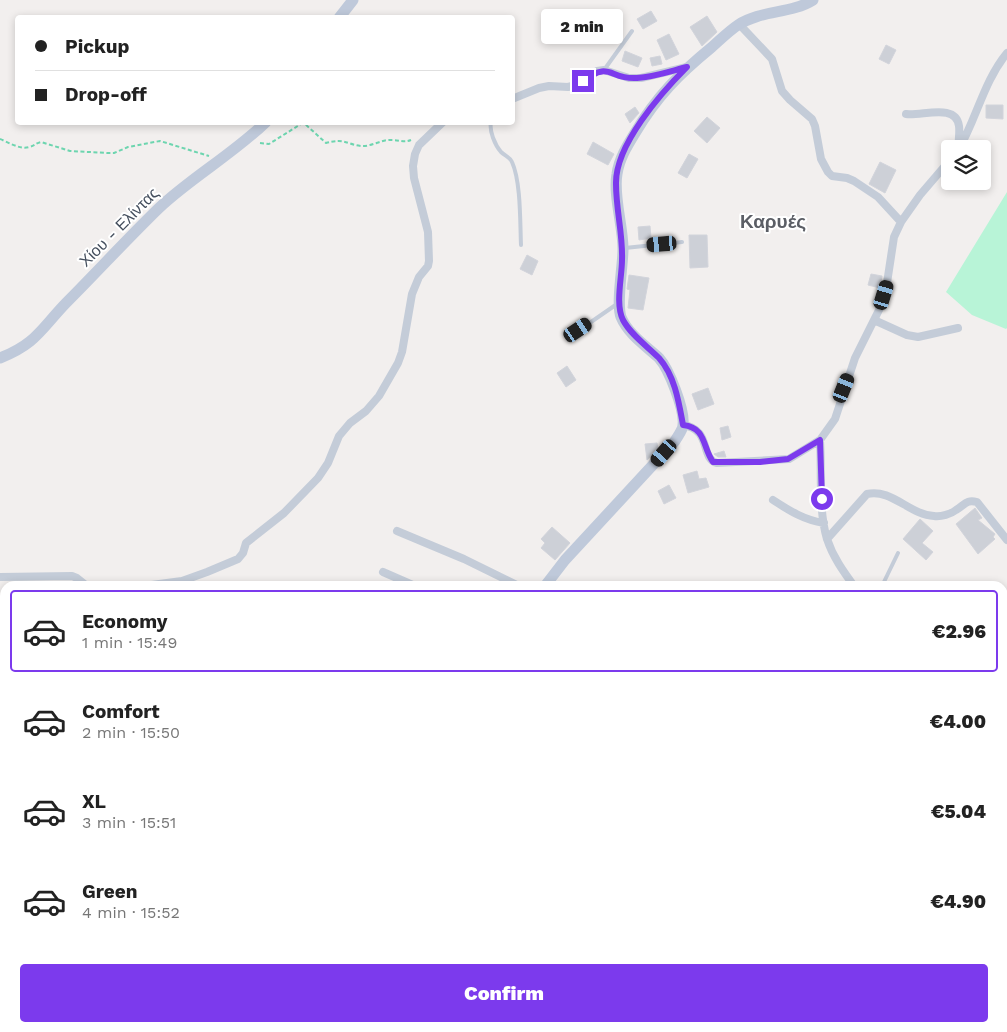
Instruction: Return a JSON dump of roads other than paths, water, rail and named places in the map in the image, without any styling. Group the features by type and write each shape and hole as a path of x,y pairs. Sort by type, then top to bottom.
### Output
{"street":[{"path":"341,15 353,0"},
{"path":"549,581 565,560 674,442 683,425 677,395 667,370 660,359 627,327 620,315 622,248 616,183 621,158 656,100 687,67 739,24 754,18 800,7 813,0"},
{"path":"739,24 772,59 782,91 812,119 821,159 828,172 832,176 854,181 878,197 901,222"},
{"path":"964,140 989,81 1007,53"},
{"path":"515,98 544,87 576,85 597,71 604,70 629,78 640,78 687,67"},
{"path":"906,114 916,115 944,112 952,114 957,118 959,140"},
{"name":"Χίου - Ελίντας","path":"0,358 20,350 35,339 61,308 159,208 263,125"},
{"path":"182,581 216,569 238,558 243,554 246,543 284,513 318,478 328,463 339,436 379,396 398,363 403,346 412,294 419,277 428,266 429,261 428,232 414,178 415,154 419,145 441,125"},
{"path":"683,425 692,426 698,430 711,460 717,463 788,459 820,440 835,419 855,358 880,306 888,284 893,242 901,222 920,195 941,170"},
{"path":"874,320 907,335 918,337 958,328"},
{"path":"820,440 824,523 833,555 851,581"},
{"path":"828,539 867,494 873,492 890,497 919,513 934,517 943,516 956,510 965,502 977,502 1007,540"},
{"path":"773,500 798,516 824,523"},
{"path":"397,531 464,558 509,581"},
{"path":"383,572 404,581"},
{"path":"0,577 72,576 81,581"}],"lane":[{"path":"604,70 632,31"},
{"path":"490,125 493,138 501,151 511,159 515,169 521,245"},
{"path":"622,248 682,242"},
{"path":"578,330 619,303"},
{"path":"884,581 898,554"}],"district":[{"name":"Καρυές","path":"773,221"}]}
